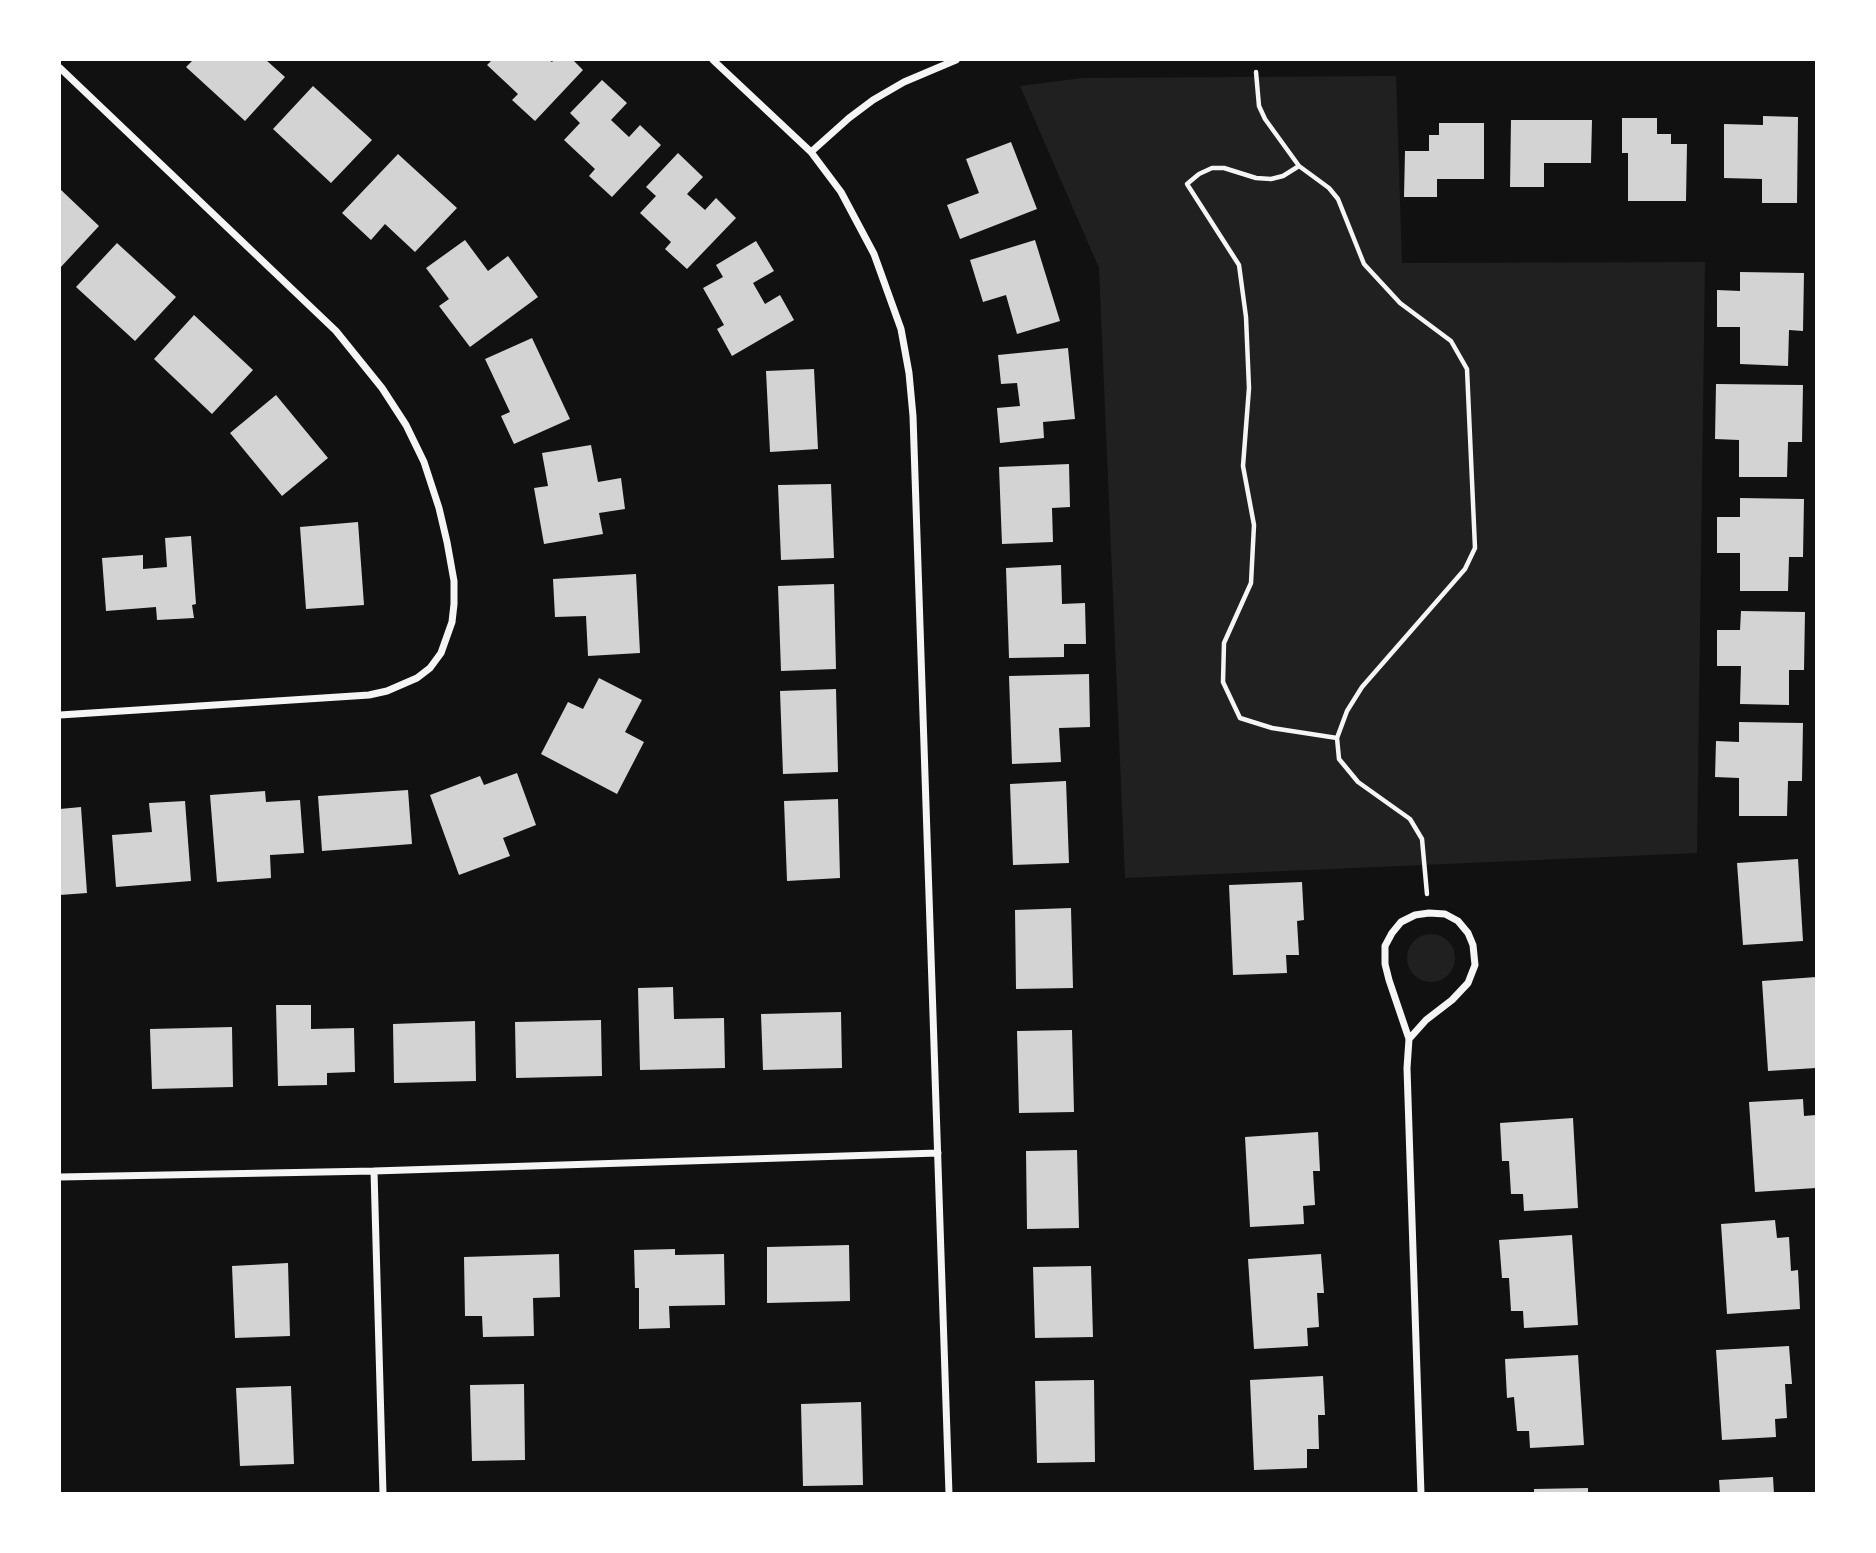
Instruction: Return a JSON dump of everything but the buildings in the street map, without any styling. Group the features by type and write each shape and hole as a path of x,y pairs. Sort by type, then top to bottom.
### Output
{"street":[{"path":"713,60 811,152 841,192 874,254 901,329 909,373 914,416 949,1493"},
{"path":"811,152 873,100 904,82 956,60"},
{"path":"60,68 336,331 362,360 407,425 424,462 439,508 454,581 452,622 441,653 430,668 402,686 369,695 60,715"},
{"path":"1409,1039 1468,983 1475,965 1473,945 1468,933 1458,921 1444,914 1429,913 1401,922 1391,933 1385,946 1389,979 1409,1039 1407,1068 1421,1493"},
{"path":"60,1177 374,1171 937,1153"},
{"path":"374,1171 383,1493"}],"path":[{"path":"1256,72 1259,106 1265,119 1298,166 1329,188 1338,199 1364,264 1400,303 1451,341 1467,369 1475,548 1465,569 1362,687 1337,738 1339,759 1358,782 1410,819 1422,839 1427,892"},
{"path":"1298,166 1283,176 1271,179 1256,178 1224,168 1212,168 1187,184 1239,265 1246,317 1249,388 1243,466 1254,525 1252,571 1251,583 1224,643 1223,682 1240,718 1272,728 1337,738"}],"shaded area":[{"path":"1396,76 1402,263 1705,262 1697,853 1125,878 1099,268 1020,86 1083,78"},
{"path":"1431,934 1440,935 1448,941 1454,949 1454,967 1448,975 1440,981 1431,982 1422,981 1414,975 1408,967 1407,958 1408,949 1414,941 1422,935"}]}
